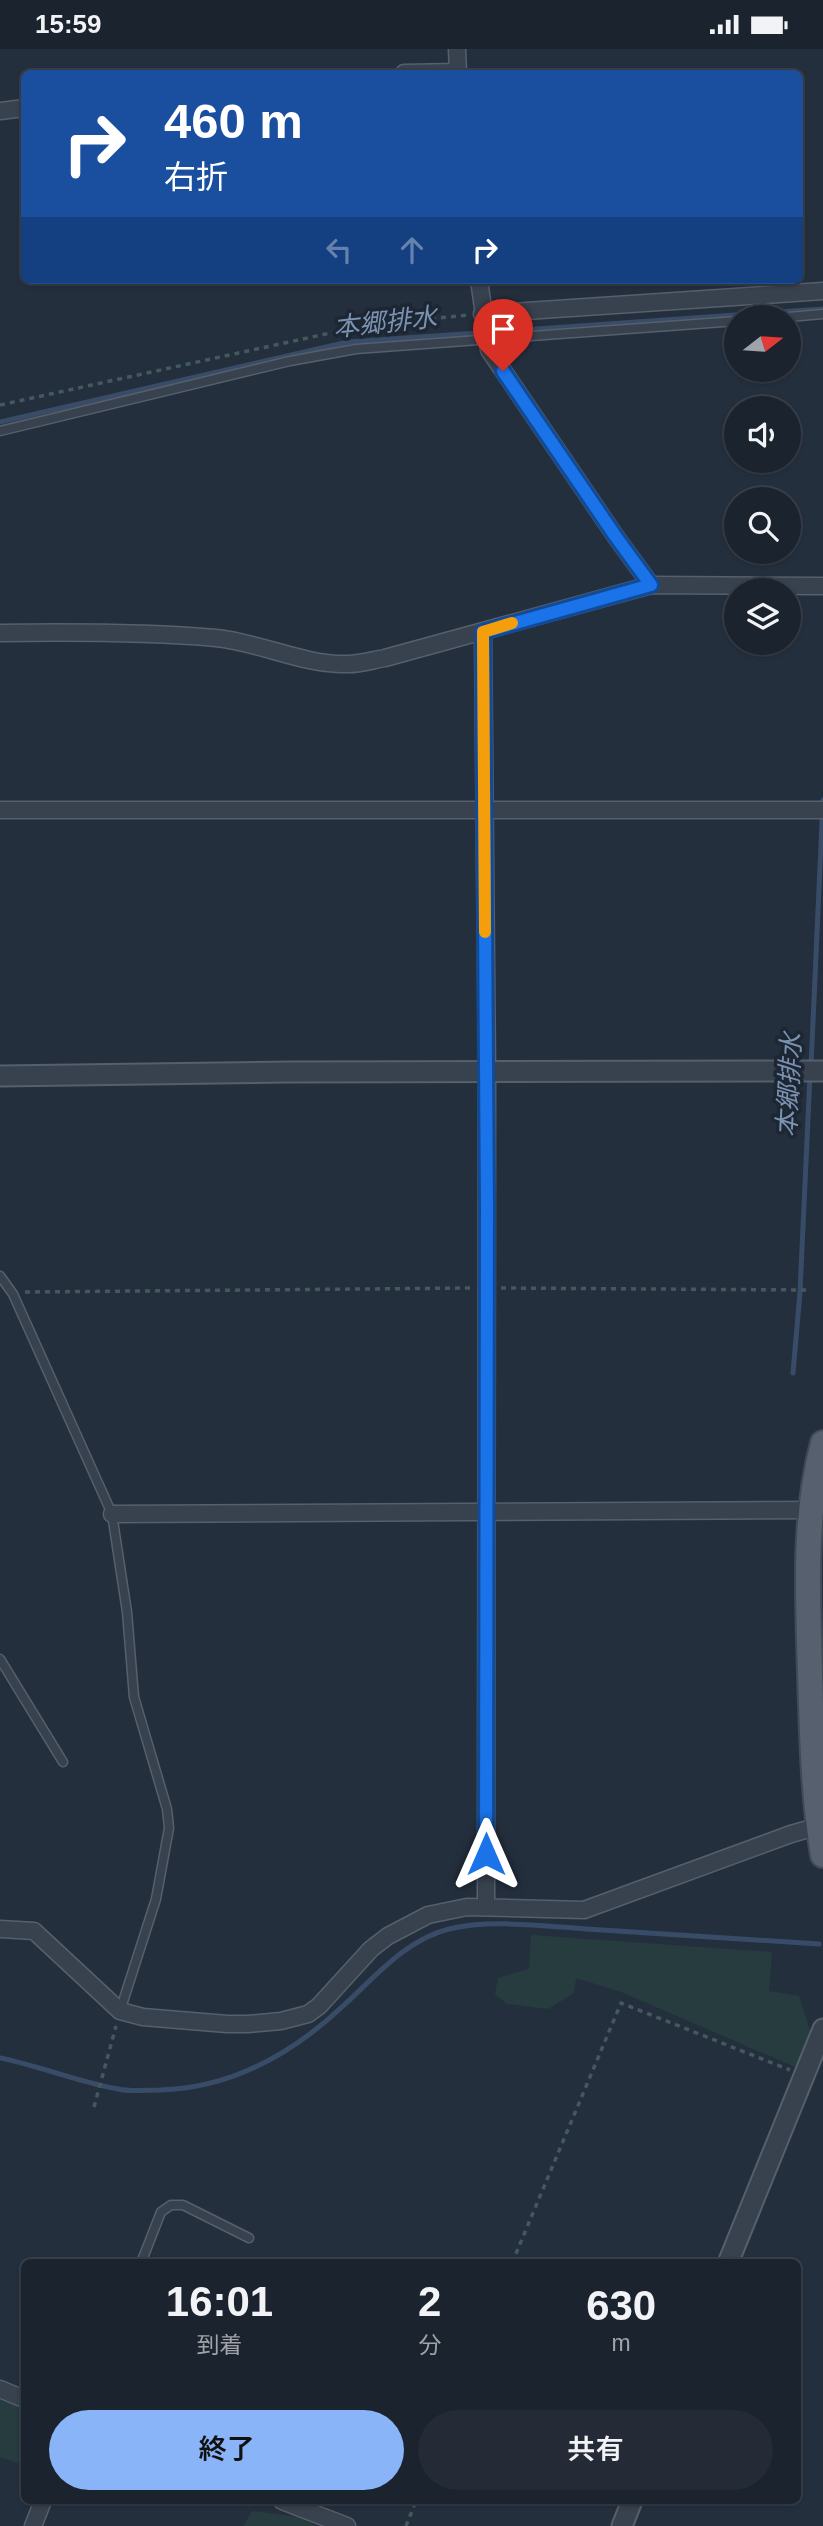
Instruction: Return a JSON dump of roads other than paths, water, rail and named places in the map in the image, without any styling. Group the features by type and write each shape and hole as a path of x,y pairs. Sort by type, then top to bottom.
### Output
{"main road":[{"path":"823,1443 807,1569 813,1747 823,1855"}],"street":[{"path":"457,49 458,70"},
{"path":"0,111 21,108"},
{"path":"479,284 489,350 651,585"},
{"path":"482,314 823,291"},
{"path":"0,633 94,632 217,638 325,663 348,664 385,659 651,585 823,586"},
{"path":"483,632 488,1288 486,1907"},
{"path":"0,810 823,810"},
{"path":"0,1076 288,1072 823,1071"},
{"path":"112,1514 816,1510"},
{"path":"0,1929 34,1931 120,2011 143,2017 256,2024 308,2014 319,2006 371,1949 409,1923 447,1910 486,1907 584,1910 791,1834 821,1826"},
{"path":"730,2259 823,2029"},
{"path":"0,2389 21,2398"},
{"path":"33,2526 42,2504"},
{"path":"290,2504 346,2526"},
{"path":"622,2526 631,2504"}],"lane":[{"path":"802,316 823,314"},
{"path":"0,431 303,358 356,349 724,322"},
{"path":"0,1276 13,1294 112,1514 127,1612 134,1697 163,1793 169,1828 156,1899 120,2011"},
{"path":"0,1659 63,1762"},
{"path":"143,2259 161,2212 171,2205 183,2205 249,2238"}],"waterway":[{"name":"本郷排水","path":"0,422 348,342 823,309"},
{"name":"本郷排水","path":"811,1066 823,800"},
{"name":"本郷排水","path":"793,1373 800,1292 810,1075"},
{"path":"0,2058 123,2090 186,2088 212,2083 236,2075 282,2053 323,2023 405,1951 433,1934 465,1926 517,1924 819,1944"}]}
